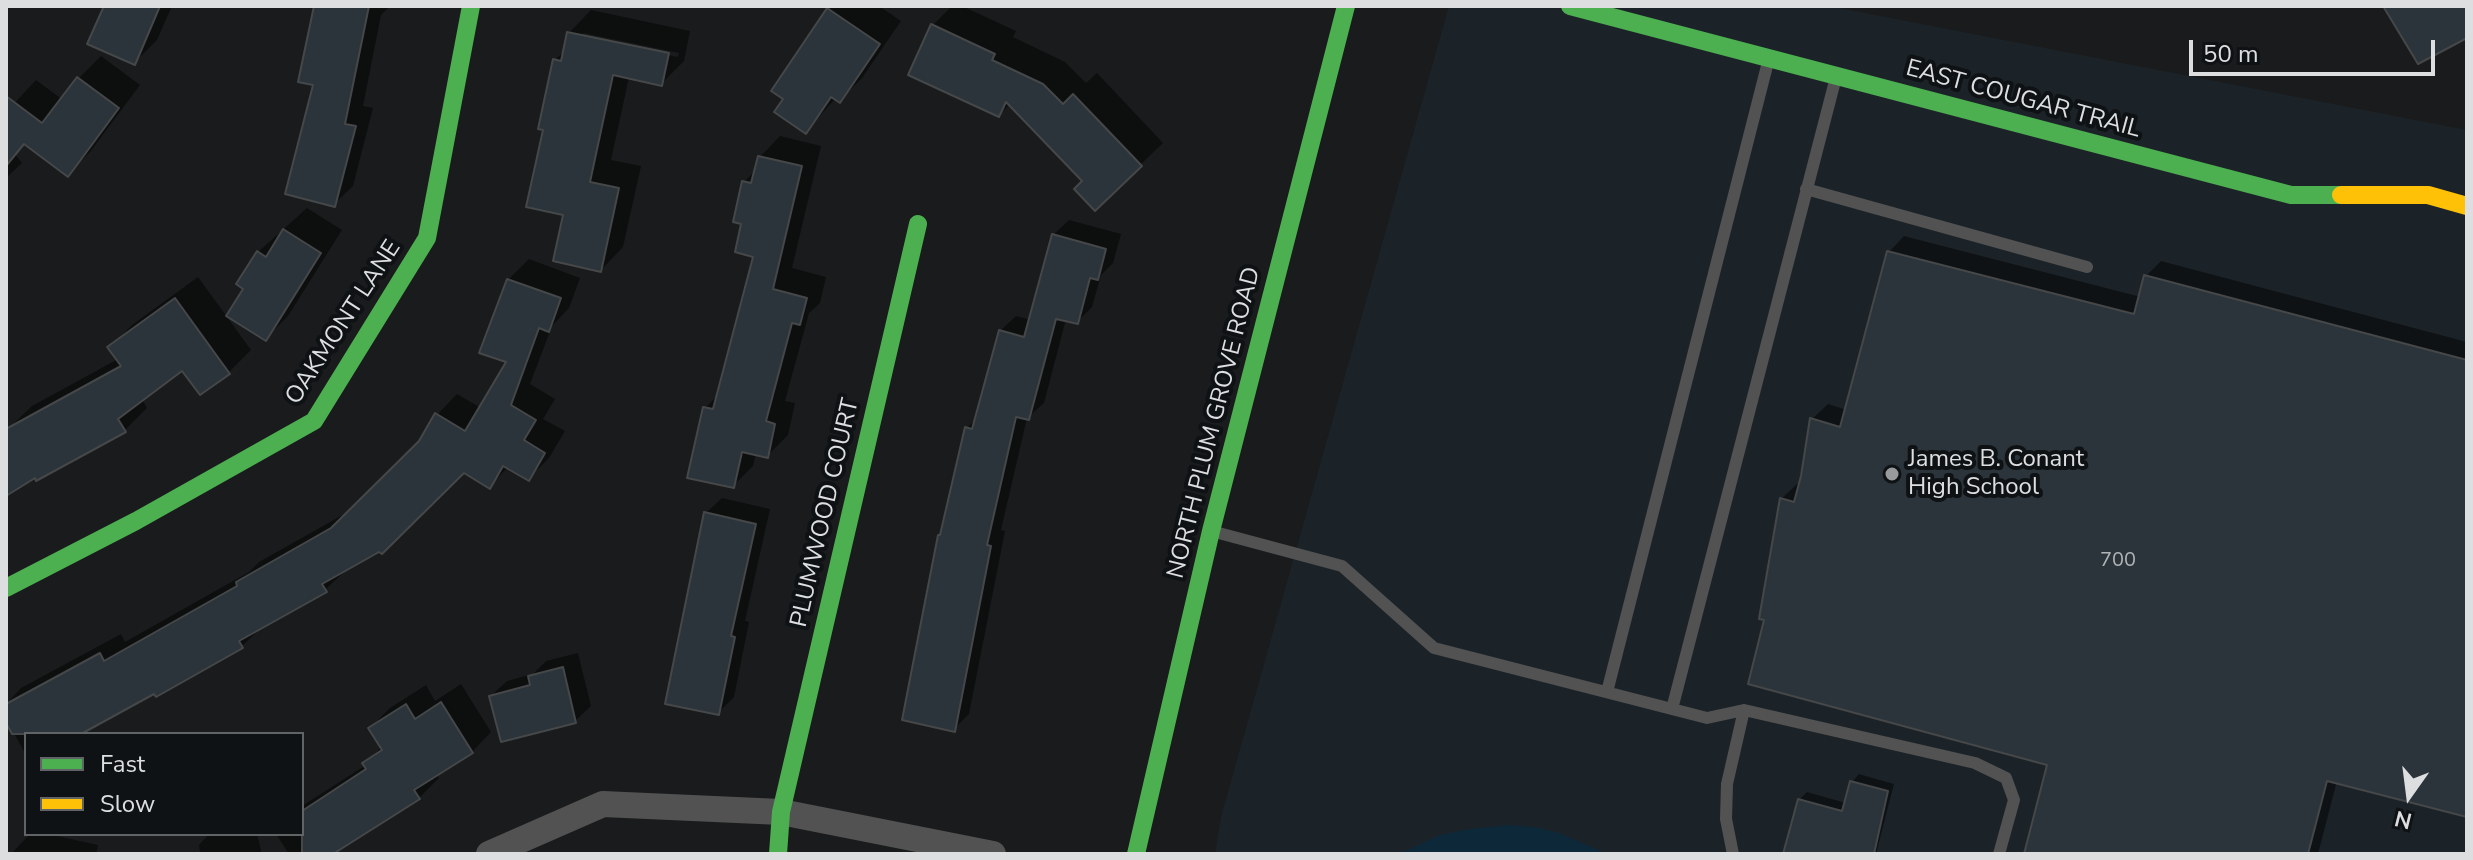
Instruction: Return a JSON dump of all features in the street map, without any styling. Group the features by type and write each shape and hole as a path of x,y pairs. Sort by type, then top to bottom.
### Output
{"street":[{"name":"OAKMONT LANE","path":"6,588 136,521 314,421 427,238 471,6"},
{"name":"NORTH PLUM GROVE ROAD","path":"1136,854 1211,531 1346,6"},
{"name":"EAST COUGAR TRAIL","path":"1570,6 2291,195 2428,195 2467,206"},
{"name":"PLUMWOOD COURT","path":"778,854 781,812 918,224"},
{"path":"489,854 603,804 781,812 993,854"}],"lane":[{"path":"1607,692 1769,59"},
{"path":"1672,709 1836,76"},
{"path":"1806,189 2087,267"},
{"path":"1211,531 1342,566 1434,648 1707,718 1744,710 1975,763 2006,778 2014,800 1999,854"},
{"path":"1733,854 1726,819 1727,784 1744,710"}],"shaded area":[{"name":"James B. Conant High School","path":"1449,6 1829,6 2467,130 2467,854 1215,854 1221,817"},
{"path":"1509,825 1559,833 1608,854 1399,854 1440,835"}],"building":[{"path":"104,6 160,6 135,65 87,44"},
{"path":"314,6 369,6 345,124 356,126 335,207 285,194 313,85 298,82"},
{"path":"2383,6 2467,6 2467,38 2418,64"},
{"path":"827,8 880,44 840,103 831,97 806,134 774,112 783,99 771,91"},
{"path":"931,24 995,54 992,60 1043,84 1063,104 1073,94 1142,166 1095,211 1074,189 1082,181 1006,102 999,117 908,75"},
{"path":"567,32 669,53 662,86 613,75 590,182 619,188 601,272 553,261 563,215 526,207 543,130 538,129 553,59 561,61"},
{"path":"77,77 119,108 68,177 24,144 6,166 6,96 42,123"},
{"path":"758,156 802,166 773,289 807,298 800,325 792,323 766,421 775,424 768,458 742,452 734,488 687,478 703,407 713,409 753,257 735,252 741,224 733,222 742,181 751,183"},
{"path":"283,229 321,253 266,341 226,316 243,289 236,284 257,251 266,257"},
{"path":"1052,234 1106,249 1098,280 1090,278 1078,324 1056,319 1029,420 1016,417 987,545 991,546 955,732 902,720 938,535 965,427 972,429 999,330 1024,337"},
{"name":"James B. Conant High School","path":"1887,251 2134,314 2144,275 2467,360 2467,817 2327,781 2308,854 2024,854 2047,765 1748,684 1764,620 1759,619 1780,498 1794,502 1810,418 1840,427"},
{"path":"507,279 561,298 549,332 539,328 511,405 536,420 524,440 545,453 529,481 503,466 490,489 464,473 382,554 379,552 322,584 327,592 239,641 243,648 156,697 154,694 85,732 12,734 6,723 6,704 100,653 104,661 237,586 236,582 331,528 419,441 435,413 465,431 506,362 479,353"},
{"path":"175,298 230,374 200,395 182,371 118,419 126,432 6,496 6,429 121,366 107,347"},
{"path":"704,512 756,524 731,636 735,637 719,715 665,704"},
{"path":"563,667 576,723 501,742 489,696 530,685 528,676"},
{"path":"441,702 473,753 414,790 420,799 333,854 302,854 304,810 366,769 362,763 382,750 368,728 406,704 415,719"},
{"path":"1850,781 1888,791 1874,854 1783,854 1798,799 1842,811"}],"traffic: fast":[{"path":"6,588 136,521 314,421 427,238 471,6"},
{"path":"1136,854 1211,531 1346,6"},
{"path":"1570,6 2291,195 2341,195"},
{"path":"778,854 781,812 918,224"}],"traffic: slow":[{"path":"2341,195 2428,195 2467,206"}],"place":[{"name":"James B. Conant High School","path":"1892,474"}]}
